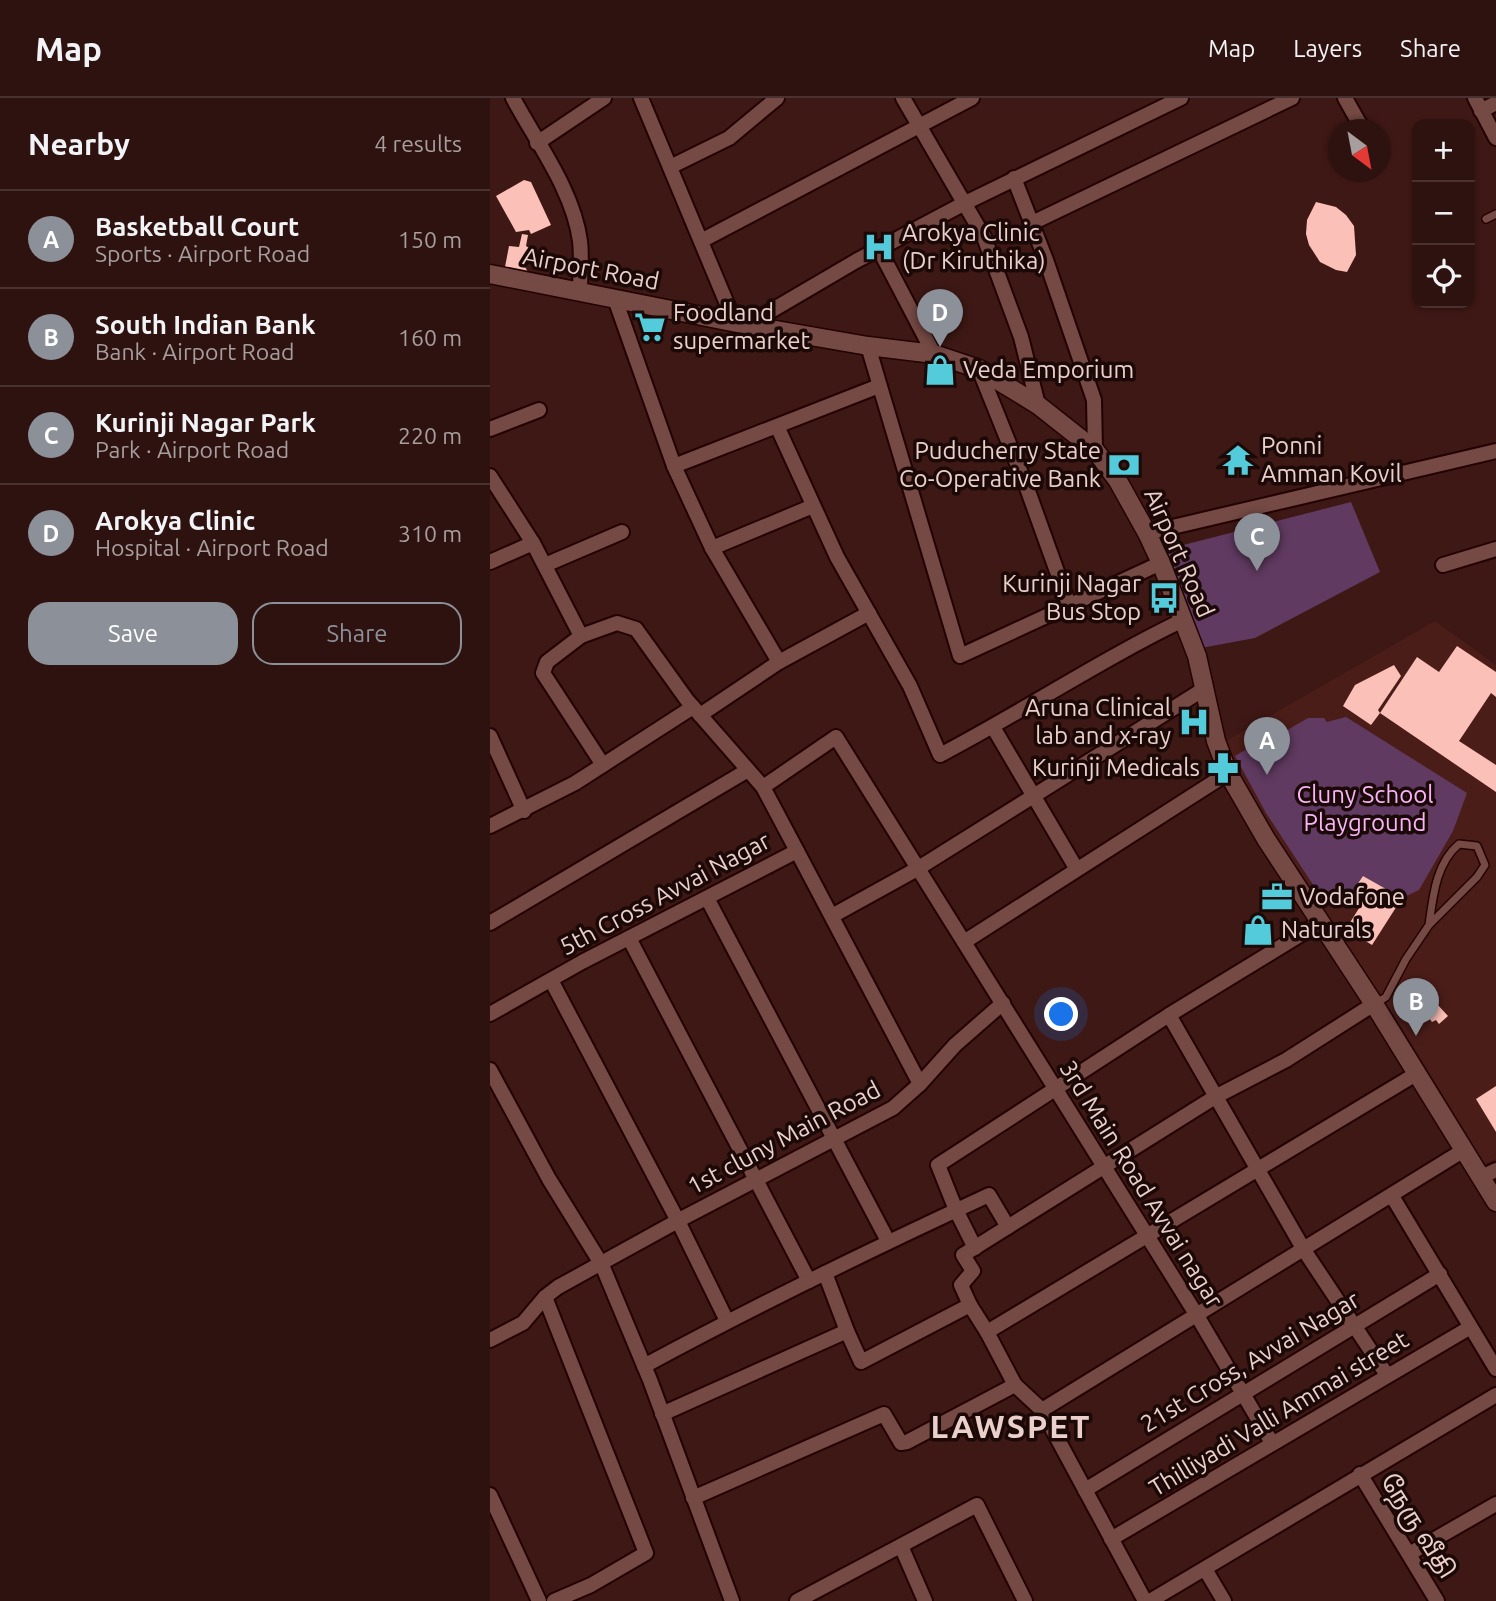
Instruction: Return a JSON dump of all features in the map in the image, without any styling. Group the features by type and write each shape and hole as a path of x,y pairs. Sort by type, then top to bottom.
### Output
{"street":[{"path":"513,98 557,176 572,209 580,242 580,291"},
{"path":"537,143 604,98"},
{"path":"641,98 701,241 741,324 1014,178 1181,98"},
{"path":"670,167 729,138 777,98"},
{"path":"903,98 984,237 1021,337 1038,405"},
{"path":"701,241 972,98"},
{"path":"1032,223 1292,98"},
{"path":"1345,98 1357,119"},
{"path":"1496,103 1478,104 1496,138"},
{"path":"1014,178 1094,400 1095,450"},
{"path":"879,249 934,354"},
{"name":"Airport Road","path":"490,274 741,324 867,346 934,354 979,369 1038,405 1095,450 1118,481 1161,563 1197,656 1216,741 1228,773 1266,839 1374,1004 1464,1150 1488,1174 1496,1202"},
{"path":"615,299 674,466 712,548 779,662"},
{"path":"867,346 960,656 1161,563"},
{"path":"979,369 1027,488 1069,605"},
{"path":"674,466 879,386"},
{"path":"490,429 539,410"},
{"path":"777,426 837,557 910,686 940,755 1140,641 1183,620"},
{"path":"1147,533 1496,451"},
{"path":"490,476 533,543 581,636"},
{"path":"712,548 813,506"},
{"path":"545,565 622,532"},
{"path":"490,562 533,543"},
{"path":"1443,565 1496,549"},
{"path":"490,826 524,811 779,662 869,613"},
{"path":"603,765 544,673 547,662 581,636 617,623 636,629 697,711 763,787 797,851"},
{"path":"832,916 917,869 1205,689"},
{"path":"993,727 1076,868"},
{"path":"490,736 524,811"},
{"name":"3rd Main Road Avvai nagar","path":"763,787 836,737 1196,1314 1272,1444"},
{"path":"490,923 748,770"},
{"path":"964,942 1228,773"},
{"name":"5th Cross Avvai Nagar","path":"490,1014 797,851 920,1084"},
{"path":"707,898 888,1241"},
{"path":"975,1248 938,1166 1169,1015 1321,922"},
{"path":"629,938 809,1281"},
{"path":"551,980 678,1221 727,1321"},
{"name":"1st cluny Main Road","path":"490,1340 523,1323 545,1297 757,1178 893,1108 920,1084 955,1045 1003,1003"},
{"path":"1145,1601 1042,1410 1015,1385 970,1305 961,1285 973,1271 963,1255 1103,1165 1215,1097 1286,1060 1374,1004"},
{"path":"1169,1015 1304,1250 1387,1375"},
{"path":"490,1070 549,1179 602,1265 644,1366 732,1601"},
{"path":"987,1332 1416,1074"},
{"path":"1042,1410 1464,1150"},
{"path":"644,1366 727,1321 888,1241 989,1195 1008,1227"},
{"path":"1392,1196 1496,1369"},
{"path":"825,1273 861,1362 970,1305"},
{"name":"21st Cross, Avvai Nagar","path":"1085,1490 1440,1274"},
{"path":"545,1297 646,1553 554,1601"},
{"name":"Thilliyadi Valli Ammai street","path":"1111,1539 1469,1328"},
{"path":"662,1414 847,1331"},
{"path":"693,1498 884,1414 901,1443 907,1442 1015,1385"},
{"path":"1150,1601 1496,1395"},
{"name":"நேரு வீதி","path":"1360,1474 1437,1601"},
{"path":"490,1495 539,1601"},
{"path":"1409,1554 1496,1504"},
{"path":"797,1601 977,1505 1025,1601"},
{"path":"901,1546 925,1601"},
{"path":"1205,1569 1224,1601"}],"lane":[{"path":"1486,219 1496,214"},
{"path":"1374,1004 1386,997 1406,959 1429,925 1477,877 1485,865 1477,846 1459,844 1447,854 1434,891 1429,925"}],"shaded area":[{"path":"1435,621 1496,665 1496,1159 1485,1164 1398,1021 1298,878 1219,745"}],"green space":[{"path":"1351,502 1380,572 1255,638 1201,648 1160,551"},
{"name":"Cluny School Playground","path":"1346,717 1467,793 1453,831 1419,890 1402,898 1363,876 1348,898 1332,908 1323,900 1266,813 1235,756 1308,718 1324,718 1327,722"}],"building":[{"path":"524,180 531,182 551,225 531,234 529,230 516,232 496,196"},
{"path":"1316,202 1336,207 1354,226 1356,255 1347,272 1320,262 1309,245 1306,234 1307,220"},
{"path":"522,234 528,235 526,246 529,248 525,267 528,272 505,267 509,246 519,247"},
{"path":"1457,646 1496,672 1496,697 1491,693 1459,741 1496,765 1496,792 1380,713 1417,657 1439,672"},
{"path":"1394,665 1401,676 1378,710 1380,713 1371,725 1343,706 1355,685"},
{"path":"1363,876 1402,898 1372,945 1346,929 1361,905 1348,898"},
{"path":"1437,1004 1448,1016 1439,1024 1436,1020 1432,1022 1426,1014"},
{"path":"1496,1086 1496,1132 1476,1099"}],"place":[{"name":"Arokya Clinic (Dr Kiruthika)","path":"879,247"},
{"name":"Foodland supermarket","path":"650,327"},
{"name":"Arokya Clinic","path":"940,347"},
{"name":"Veda Emporium","path":"940,370"},
{"name":"Ponni Amman Kovil","path":"1238,460"},
{"name":"Puducherry State Co-Operative Bank","path":"1124,465"},
{"name":"Kurinji Nagar Park","path":"1257,571"},
{"name":"Kurinji Nagar Bus Stop","path":"1164,598"},
{"name":"Aruna Clinical lab and x-ray","path":"1194,722"},
{"name":"Kurinji Medicals","path":"1223,768"},
{"name":"Basketball Court","path":"1267,775"},
{"name":"Vodafone","path":"1277,897"},
{"name":"Naturals","path":"1258,930"},
{"name":"South Indian Bank","path":"1416,1036"}],"district":[{"name":"LAWSPET","path":"1011,1427"}]}
